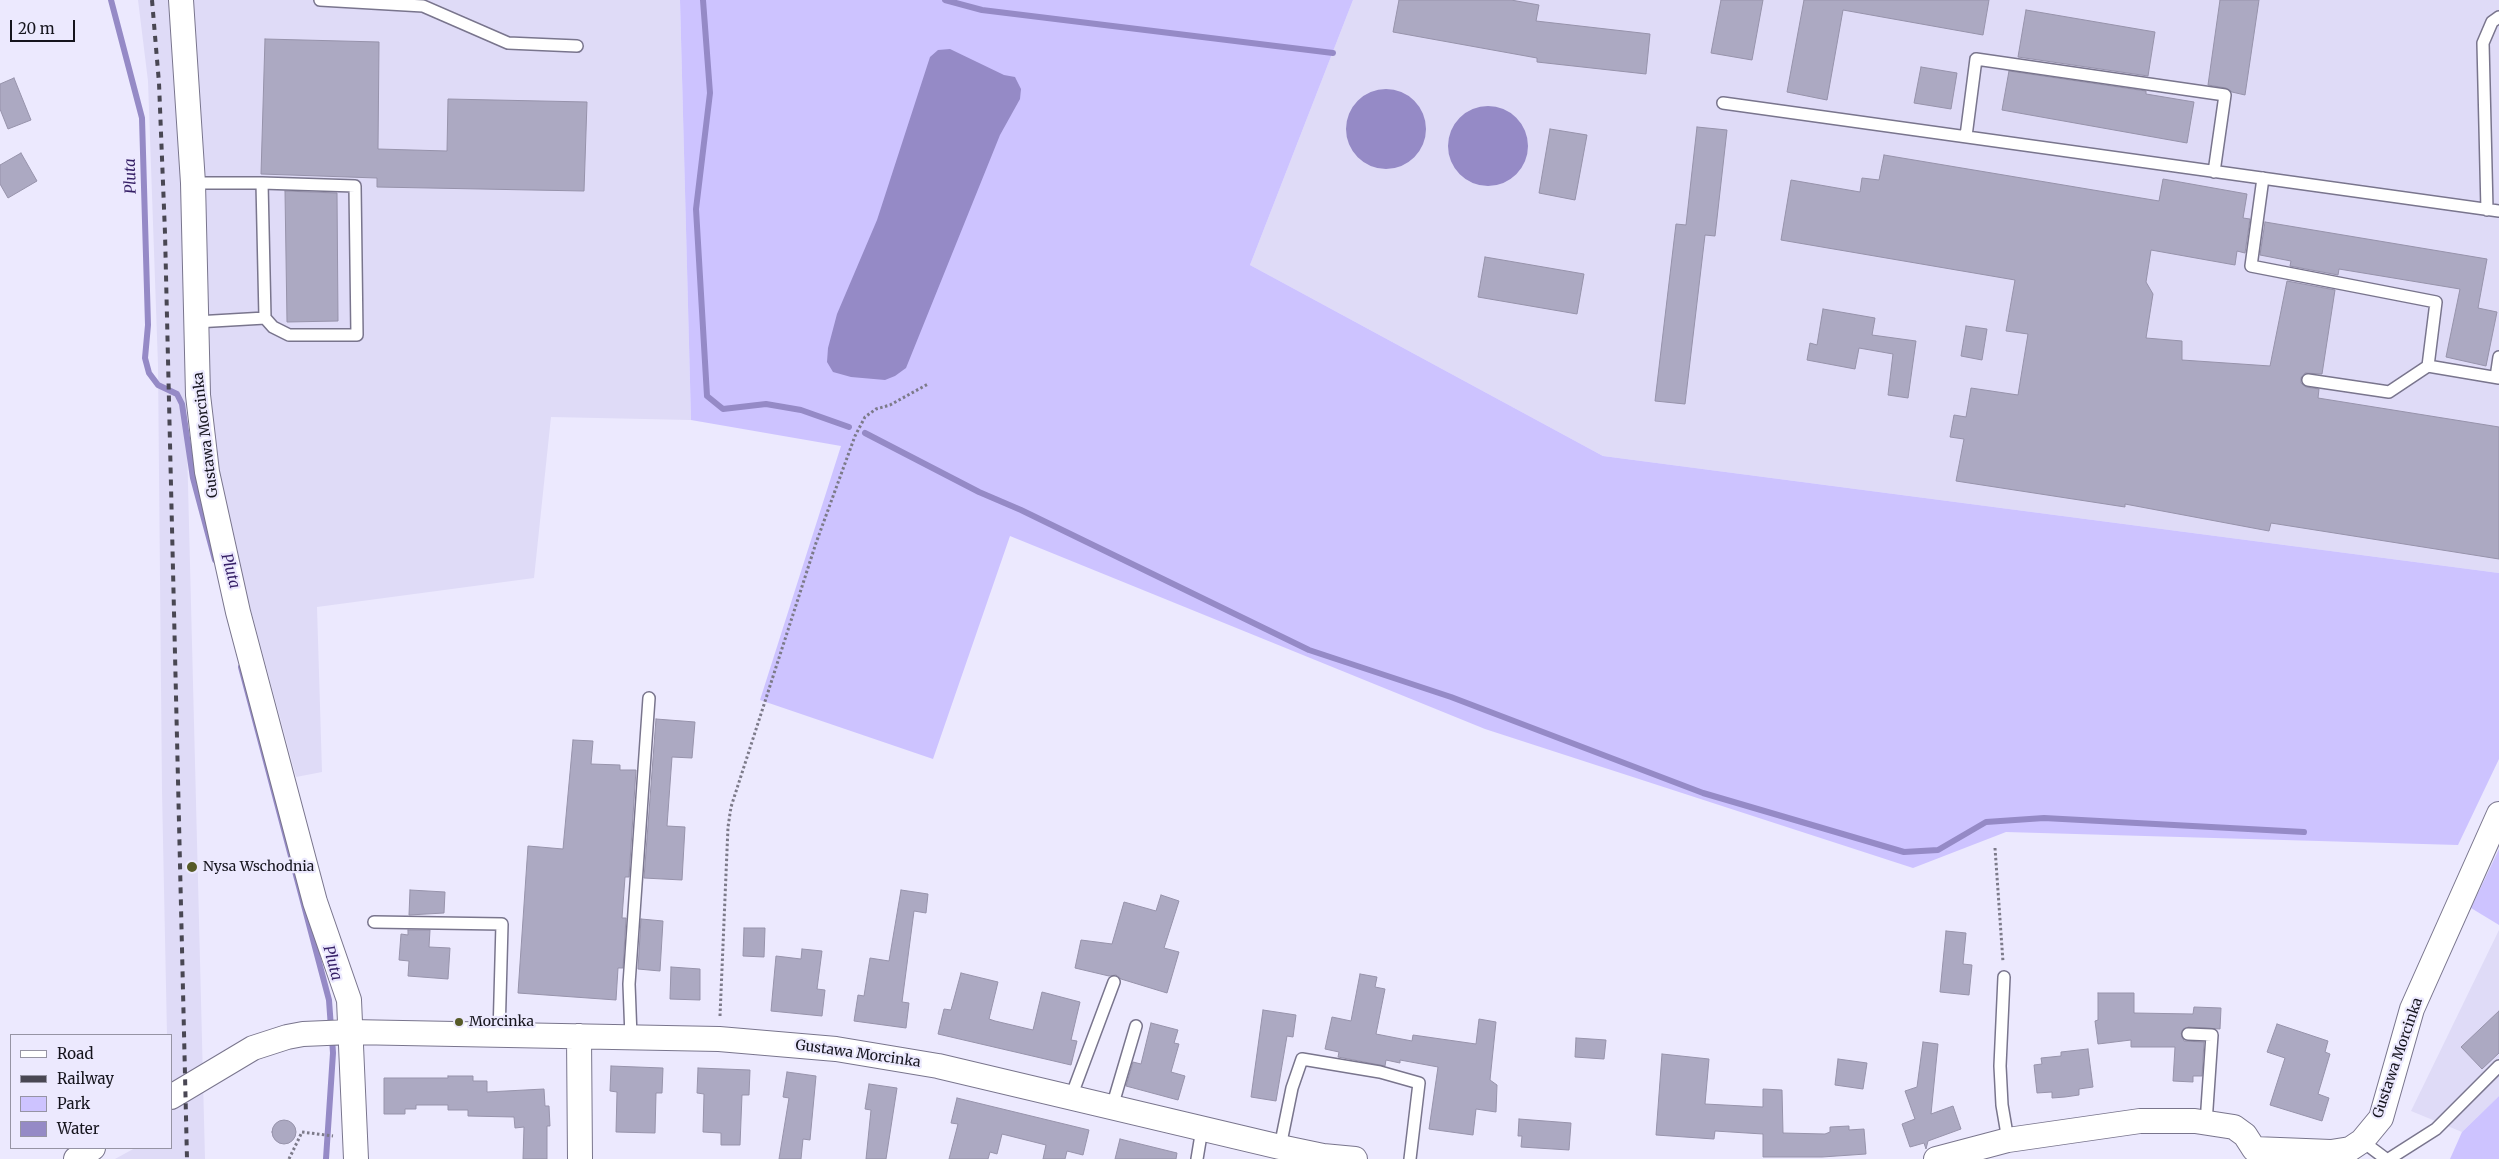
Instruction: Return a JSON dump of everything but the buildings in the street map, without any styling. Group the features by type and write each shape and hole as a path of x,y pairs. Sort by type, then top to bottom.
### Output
{"street":[{"name":"Gustawa Morcinka","path":"181,0 193,183 199,405 207,472 223,547 314,902 345,986 350,1013 338,1032 356,1159"},
{"name":"Gustawa Morcinka","path":"1936,1159 2008,1140 2140,1121 2206,1122 2234,1127 2245,1135 2253,1154 2331,1152 2350,1149 2362,1141 2381,1118 2412,1009 2499,814"},
{"name":"Gustawa Morcinka","path":"172,1096 253,1048 287,1037 338,1032 719,1039 836,1049 938,1066 1323,1158 1355,1159"},
{"path":"579,1036 580,1159"},
{"path":"76,1159 91,1149"}],"lane":[{"path":"320,0 423,6 508,43 577,46"},
{"path":"2487,210 2483,43 2492,22 2499,17"},
{"path":"1966,136 1976,59 2225,95 2214,172"},
{"path":"1723,102 2499,211"},
{"path":"2263,178 2251,266 2436,302 2428,366"},
{"path":"193,183 262,183 355,186 357,335 290,335 273,327 264,318 262,183"},
{"path":"196,322 264,318"},
{"path":"2308,380 2389,392 2428,366 2498,377 2499,357"},
{"path":"631,1037 629,984 649,698"},
{"path":"374,922 502,924 499,1035"},
{"path":"2004,977 2000,1066 2002,1105 2008,1140"},
{"path":"1071,1097 1114,982"},
{"path":"1112,1107 1136,1026"},
{"path":"2188,1034 2212,1035 2206,1122"},
{"path":"1280,1147 1292,1088 1302,1059 1380,1072 1419,1083 1410,1159"},
{"path":"2362,1141 2387,1159 2436,1129 2499,1066"},
{"path":"1197,1159 1202,1128"}],"path":[{"path":"719,1039 728,827 731,807 816,543 855,436 865,417 876,409 890,406 928,384"},
{"path":"1996,848 2004,977"},
{"path":"289,1159 302,1132 335,1136"}],"shaded area":[{"path":"138,0 680,0 691,420 551,417 534,578 317,607 322,772 296,777 185,366 205,1159 115,1159 133,1149 172,1149 172,1034 167,1034 162,791 158,365 148,81"},
{"path":"1353,0 2499,0 2499,573 1603,456 1250,265"},
{"path":"2499,930 2499,1096 2462,1132 2411,1111"}],"green space":[{"path":"680,0 1353,0 1250,265 1603,456 2499,573 2499,759 2458,845 2006,832 1913,868 1485,729 1010,536 933,759 760,700 841,446 691,420"},
{"path":"2499,849 2499,925 2471,908"},
{"path":"2499,1096 2499,1159 2450,1159 2462,1132"}],"water":[{"path":"950,49 1004,75 1015,77 1021,89 1020,99 1000,135 906,368 885,380 851,377 833,372 827,362 828,348 837,314 877,220 930,57 938,50"},
{"path":"1386,89 1401,92 1414,101 1423,114 1426,129 1423,144 1414,157 1401,166 1386,169 1371,166 1358,157 1349,144 1346,129 1349,114 1358,101 1371,92"},
{"path":"1488,106 1503,109 1516,118 1525,131 1528,146 1525,161 1516,174 1503,183 1488,186 1473,183 1460,174 1451,161 1448,146 1451,131 1460,118 1473,109"}],"waterway":[{"name":"Pluta","path":"111,0 142,118 148,325 145,358 149,373 158,385 177,394 182,404 193,478 215,560"},
{"path":"703,0 710,93 696,209 707,396 723,409 766,404 801,410 849,427"},
{"path":"945,0 982,10 1333,53"},
{"path":"865,433 979,492 1021,510 1309,650 1451,697 1703,793 1904,852 1938,850 1986,822 2044,818 2304,832"},
{"name":"Pluta","path":"241,667 329,1000 331,1028"},
{"name":"Pluta","path":"326,1159 333,1053 332,1038"}],"railway":[{"path":"152,0 159,83 165,233 187,1159"}],"place":[{"name":"Nysa Wschodnia","path":"192,867"},
{"name":"Morcinka","path":"459,1022"}]}
